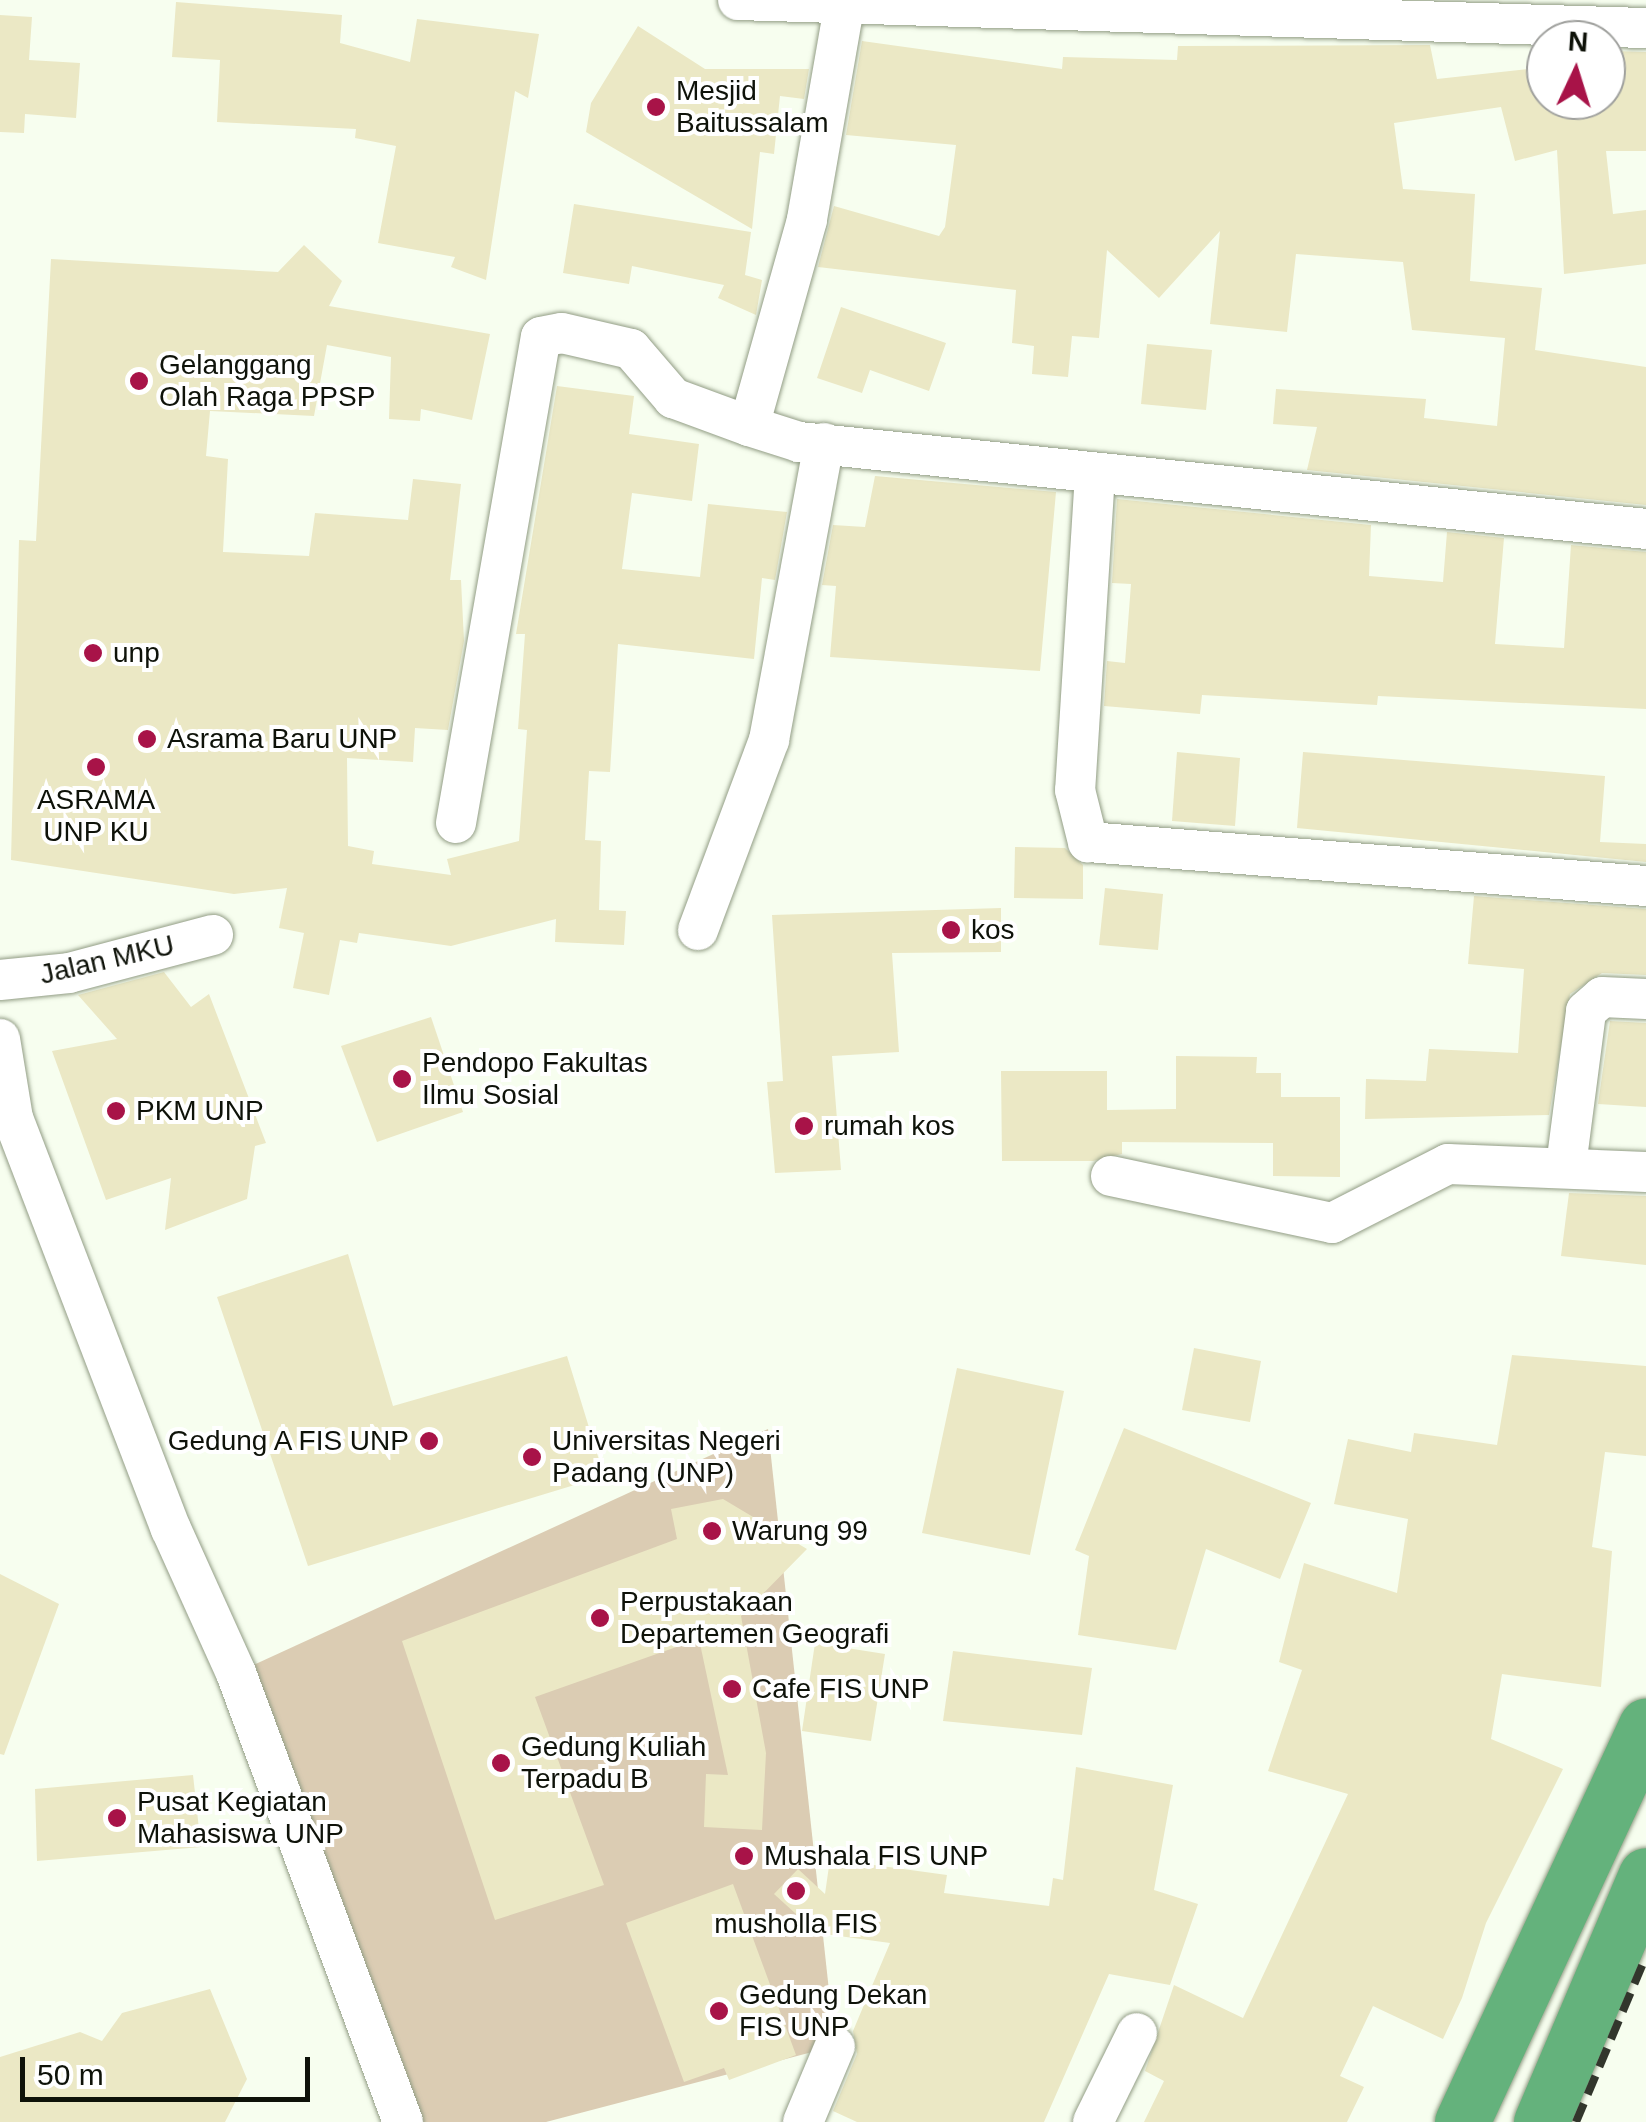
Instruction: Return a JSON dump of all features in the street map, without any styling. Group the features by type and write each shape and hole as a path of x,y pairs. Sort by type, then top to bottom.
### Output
{"highway":[{"path":"1462,2122 1646,1726"},
{"path":"1541,2122 1646,1875"}],"street":[{"path":"738,0 844,7 1357,12 1646,28"},
{"path":"749,426 807,220 844,7"},
{"path":"456,823 542,338 562,333 630,350 673,398 749,426 824,444 1646,529"},
{"path":"698,930 769,740 824,444"},
{"path":"1096,474 1074,790 1088,842 1646,886"},
{"name":"Jalan MKU","path":"0,980 69,973 213,935"},
{"path":"1566,1166 1586,1011 1602,997 1646,999"},
{"path":"0,1039 7,1119 170,1529 236,1672 403,2122"},
{"path":"1111,1176 1332,1223 1448,1164 1646,1172"},
{"path":"1092,2122 1136,2034"},
{"path":"803,2122 834,2046"}],"shaded area":[{"path":"768,1429 835,2046 546,2122 399,2122 236,1673"}],"building":[{"path":"176,2 342,15 340,43 410,62 417,19 539,34 528,98 515,91 486,280 451,267 455,257 378,243 396,146 355,138 356,129 217,122 220,60 172,57"},
{"path":"0,15 32,17 29,60 80,63 76,118 25,114 24,133 0,132"},
{"path":"638,26 705,69 809,69 804,99 780,96 774,154 760,152 752,229 586,132 591,103"},
{"path":"862,41 1062,69 1063,57 1177,60 1178,46 1430,45 1437,79 1526,69 1526,120 1626,120 1626,51 1646,52 1646,151 1606,151 1613,214 1646,210 1646,264 1564,274 1557,150 1515,161 1501,107 1394,123 1403,189 1475,194 1470,281 1542,288 1535,350 1646,367 1646,505 1307,470 1317,427 1273,424 1276,389 1426,399 1424,418 1497,426 1505,338 1412,330 1403,262 1296,254 1287,332 1210,324 1220,231 1159,298 1107,250 1099,338 1072,336 1068,377 1032,374 1034,346 1012,343 1016,290 818,267 834,206 939,236 945,227 956,145 846,135"},
{"path":"574,204 751,232 745,275 762,280 756,315 718,298 724,285 632,266 629,284 563,273"},
{"path":"304,245 342,281 329,306 490,334 472,420 421,409 420,421 389,419 391,357 327,345 314,416 210,411 206,456 228,459 223,552 309,556 315,513 408,520 413,479 461,484 450,580 461,580 464,641 448,730 415,728 413,762 347,758 348,846 374,851 372,864 451,875 447,859 519,841 527,730 518,729 525,634 516,634 557,386 634,396 629,434 699,444 692,501 632,493 622,569 700,577 708,504 787,512 775,580 762,578 754,659 618,644 610,772 589,771 585,840 601,841 599,910 626,911 624,945 555,942 556,919 451,946 359,933 357,943 340,940 329,995 293,988 304,933 279,928 287,888 234,894 11,860 19,540 36,541 51,259 278,272"},
{"path":"841,307 946,343 929,391 870,370 862,393 817,378"},
{"path":"1147,344 1212,350 1206,410 1141,404"},
{"path":"875,476 1056,492 1040,671 830,657 836,586 822,585 833,525 865,527"},
{"path":"1117,499 1371,525 1369,576 1443,582 1447,532 1504,538 1495,644 1564,648 1571,545 1646,552 1646,709 1378,696 1377,705 1202,695 1200,714 1104,706 1107,661 1125,663 1131,584 1112,583"},
{"path":"1177,752 1240,758 1235,826 1172,821"},
{"path":"1303,752 1605,776 1600,842 1646,844 1646,862 1297,828"},
{"path":"1015,847 1065,848 1083,865 1083,899 1014,898"},
{"path":"1105,888 1163,894 1158,950 1099,945"},
{"path":"1474,896 1646,909 1646,975 1602,973 1570,994 1549,1115 1365,1119 1366,1079 1426,1081 1429,1049 1518,1053 1524,969 1468,964"},
{"path":"1001,908 1001,952 892,953 899,1052 832,1056 841,1170 775,1173 767,1082 783,1081 772,915"},
{"name":"PKM UNP","path":"164,972 191,1007 209,994 266,1143 255,1146 247,1199 165,1230 171,1178 106,1200 52,1051 117,1039 78,995"},
{"name":"Pendopo Fakultas Ilmu Sosial","path":"431,1017 463,1112 377,1142 341,1046"},
{"path":"1610,1021 1646,1023 1646,1107 1598,1104"},
{"path":"1176,1056 1257,1057 1256,1073 1281,1073 1281,1097 1340,1097 1340,1177 1273,1176 1273,1143 1122,1142 1122,1154 1093,1161 1002,1161 1001,1071 1107,1071 1107,1110 1176,1109"},
{"path":"1569,1193 1646,1196 1646,1265 1561,1256"},
{"name":"Gedung A FIS UNP","path":"348,1254 393,1406 567,1356 604,1476 308,1566 217,1297"},
{"path":"1194,1348 1261,1361 1250,1422 1182,1410"},
{"path":"1512,1355 1646,1366 1646,1456 1605,1452 1592,1547 1612,1551 1601,1687 1502,1674 1491,1739 1563,1769 1486,1923 1462,1998 1443,2039 1373,2006 1340,2076 1364,2087 1347,2122 1144,2122 1164,2081 1145,2071 1174,1985 1243,2018 1348,1794 1268,1771 1302,1670 1279,1662 1304,1563 1397,1593 1408,1519 1334,1504 1348,1439 1411,1452 1414,1433 1497,1445"},
{"path":"957,1368 1064,1391 1030,1555 922,1533"},
{"path":"1124,1428 1311,1503 1280,1579 1206,1549 1176,1650 1078,1635 1089,1556 1075,1550"},
{"path":"723,1499 807,1549 741,1616 766,1753 762,1830 704,1827 706,1774 728,1775 699,1639 535,1697 604,1885 495,1920 402,1641 677,1539 671,1509"},
{"path":"0,1574 59,1604 4,1755 0,1754"},
{"path":"815,1643 885,1654 871,1741 802,1731"},
{"path":"953,1651 1092,1668 1082,1735 943,1721"},
{"path":"1076,1767 1173,1785 1154,1890 1198,1904 1170,1985 1109,1974 1044,2122 857,2122 833,2111 857,2054 853,2031 890,1943 817,1933 774,1894 798,1869 825,1894 830,1859 947,1875 944,1893 1049,1906 1053,1878 1063,1880"},
{"name":"Pusat Kegiatan Mahasiswa UNP","path":"193,1775 201,1847 37,1861 35,1789"},
{"name":"Gedung Dekan FIS UNP","path":"733,1884 796,2055 729,2080 724,2068 684,2082 626,1923"},
{"path":"210,1989 247,2079 225,2122 0,2122 0,2057 80,2032 102,2041 122,2013"}],"railway":[{"path":"1576,2122 1646,1956"}],"place":[{"name":"Mesjid Baitussalam","path":"656,107"},
{"name":"Gelanggang Olah Raga PPSP","path":"139,381"},
{"name":"unp","path":"93,653"},
{"name":"Asrama Baru UNP","path":"147,739"},
{"name":"ASRAMA UNP KU","path":"96,767"},
{"name":"kos","path":"951,930"},
{"name":"Pendopo Fakultas Ilmu Sosial","path":"402,1079"},
{"name":"PKM UNP","path":"116,1111"},
{"name":"rumah kos","path":"804,1126"},
{"name":"Gedung A FIS UNP","path":"429,1441"},
{"name":"Universitas Negeri Padang (UNP)","path":"532,1457"},
{"name":"Warung 99","path":"712,1531"},
{"name":"Perpustakaan Departemen Geografi","path":"600,1618"},
{"name":"Cafe FIS UNP","path":"732,1689"},
{"name":"Gedung Kuliah Terpadu B","path":"501,1763"},
{"name":"Pusat Kegiatan Mahasiswa UNP","path":"117,1818"},
{"name":"Mushala FIS UNP","path":"744,1856"},
{"name":"musholla FIS","path":"796,1891"},
{"name":"Gedung Dekan FIS UNP","path":"719,2011"}]}
